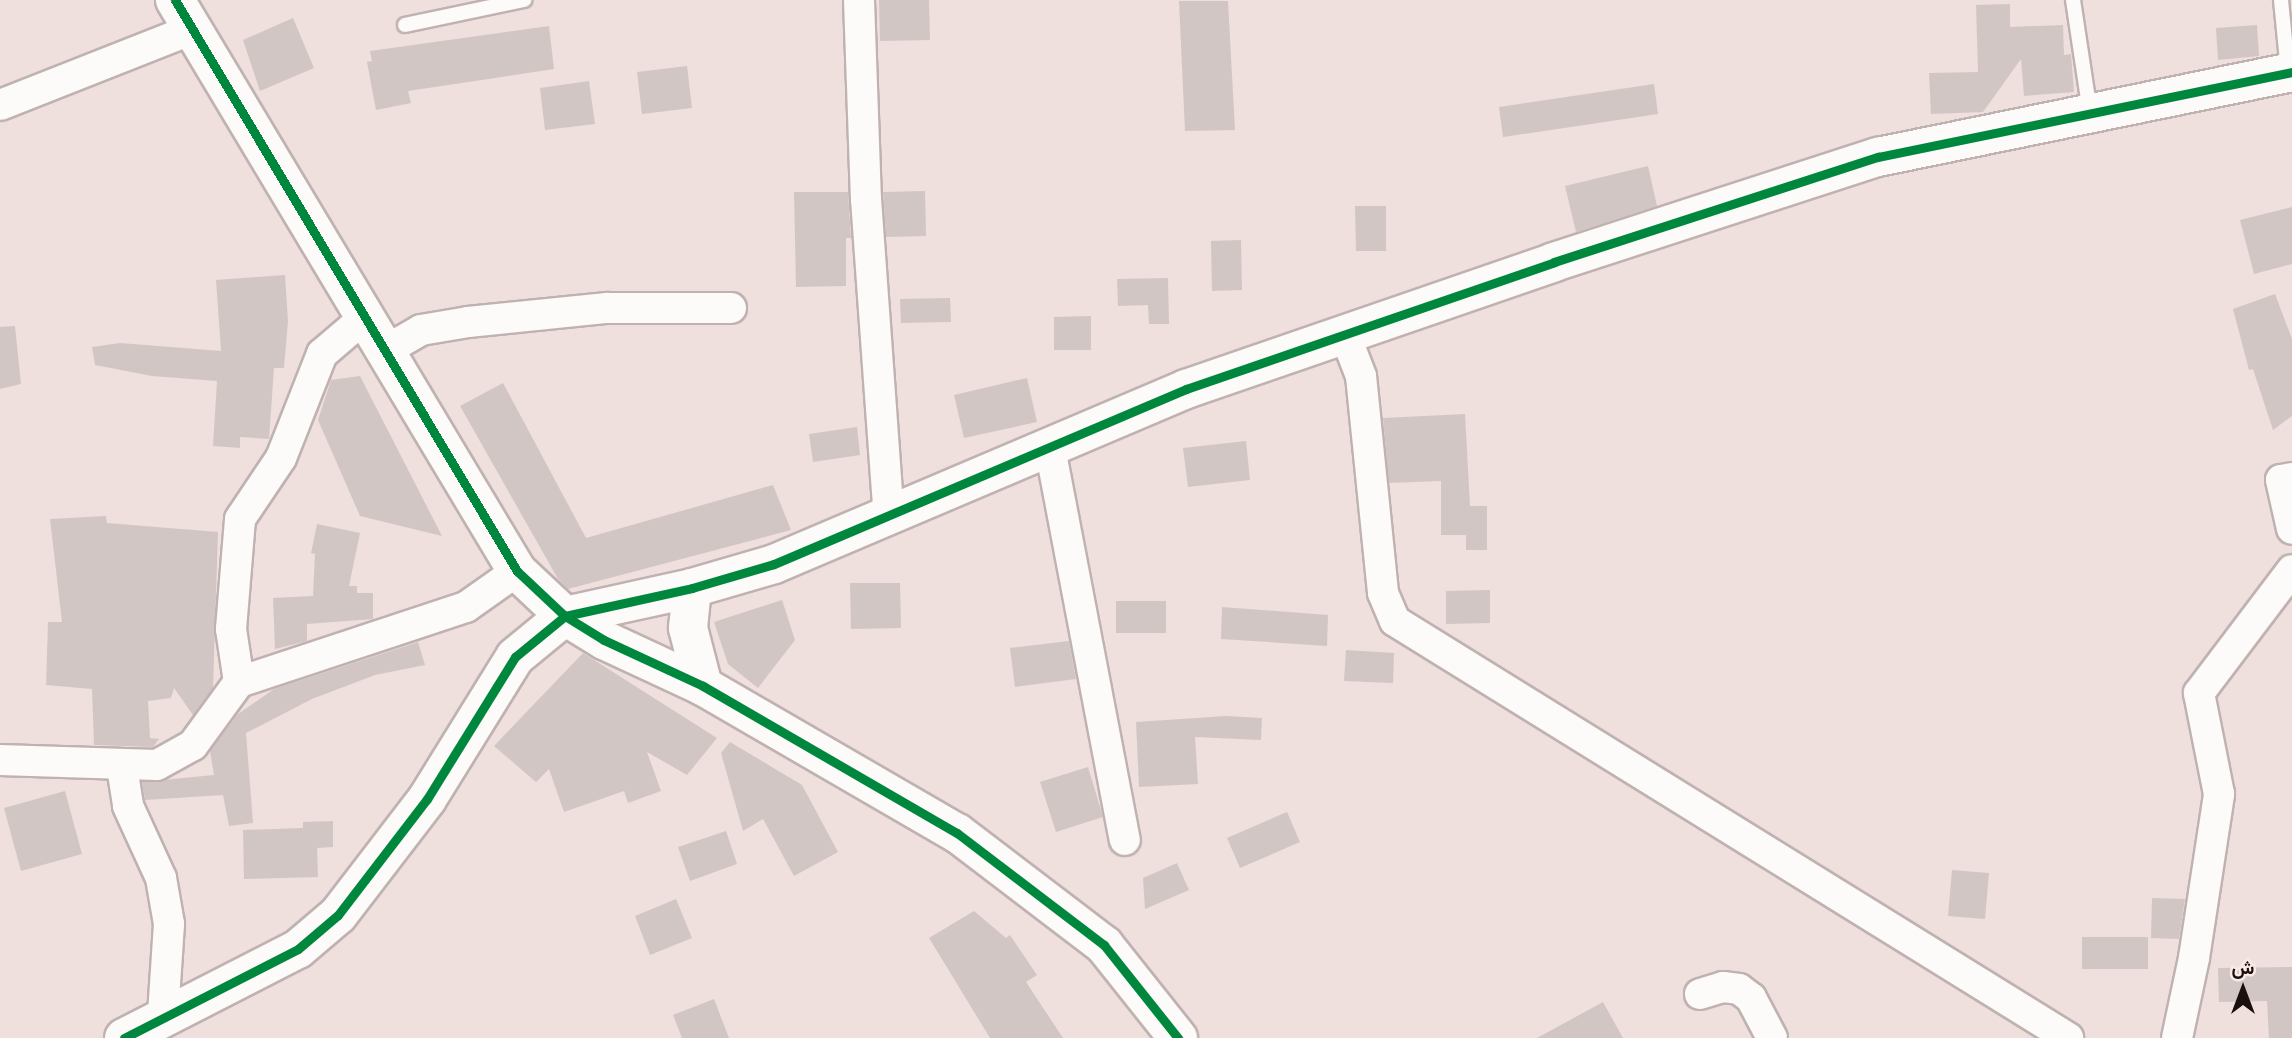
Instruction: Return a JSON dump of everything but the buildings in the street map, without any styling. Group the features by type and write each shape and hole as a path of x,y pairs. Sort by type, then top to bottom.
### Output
{"street":[{"path":"859,0 866,200 889,516"},
{"path":"0,106 184,15 363,319 517,571 565,616 604,640 704,686 957,833 1040,892 1104,944 1178,1038"},
{"path":"124,1038 163,1015 298,949 338,915 427,799 515,657 565,616 692,588 774,565 1186,389 1345,332 1878,157 2291,77"},
{"path":"383,352 421,330 467,322 607,308 731,308"},
{"path":"239,682 231,629 240,519 281,458 322,354 363,319"},
{"path":"1345,332 1360,376 1383,593 1395,621 2068,1038"},
{"path":"1050,448 1125,840"},
{"path":"2292,478 2281,480 2292,529"},
{"path":"2177,1038 2194,958 2219,794 2199,693 2292,570"},
{"path":"0,760 122,767 157,765 193,745 239,682 466,607 517,571"},
{"path":"692,588 688,628 704,686"},
{"path":"122,767 128,806 160,878 167,913 163,1015"},
{"path":"1700,994 1723,987 1738,989 1751,998 1772,1038"}],"lane":[{"path":"405,25 524,0"},
{"path":"2073,0 2090,114"},
{"path":"2281,0 2291,77"}],"cycle path":[{"path":"175,0 517,571 565,616 604,640 703,686 957,833 1104,945 1178,1038"},
{"path":"124,1038 298,949 338,915 427,799 515,657 565,616 692,588 774,564 1186,389 1554,262 1878,157 2292,72"}]}
